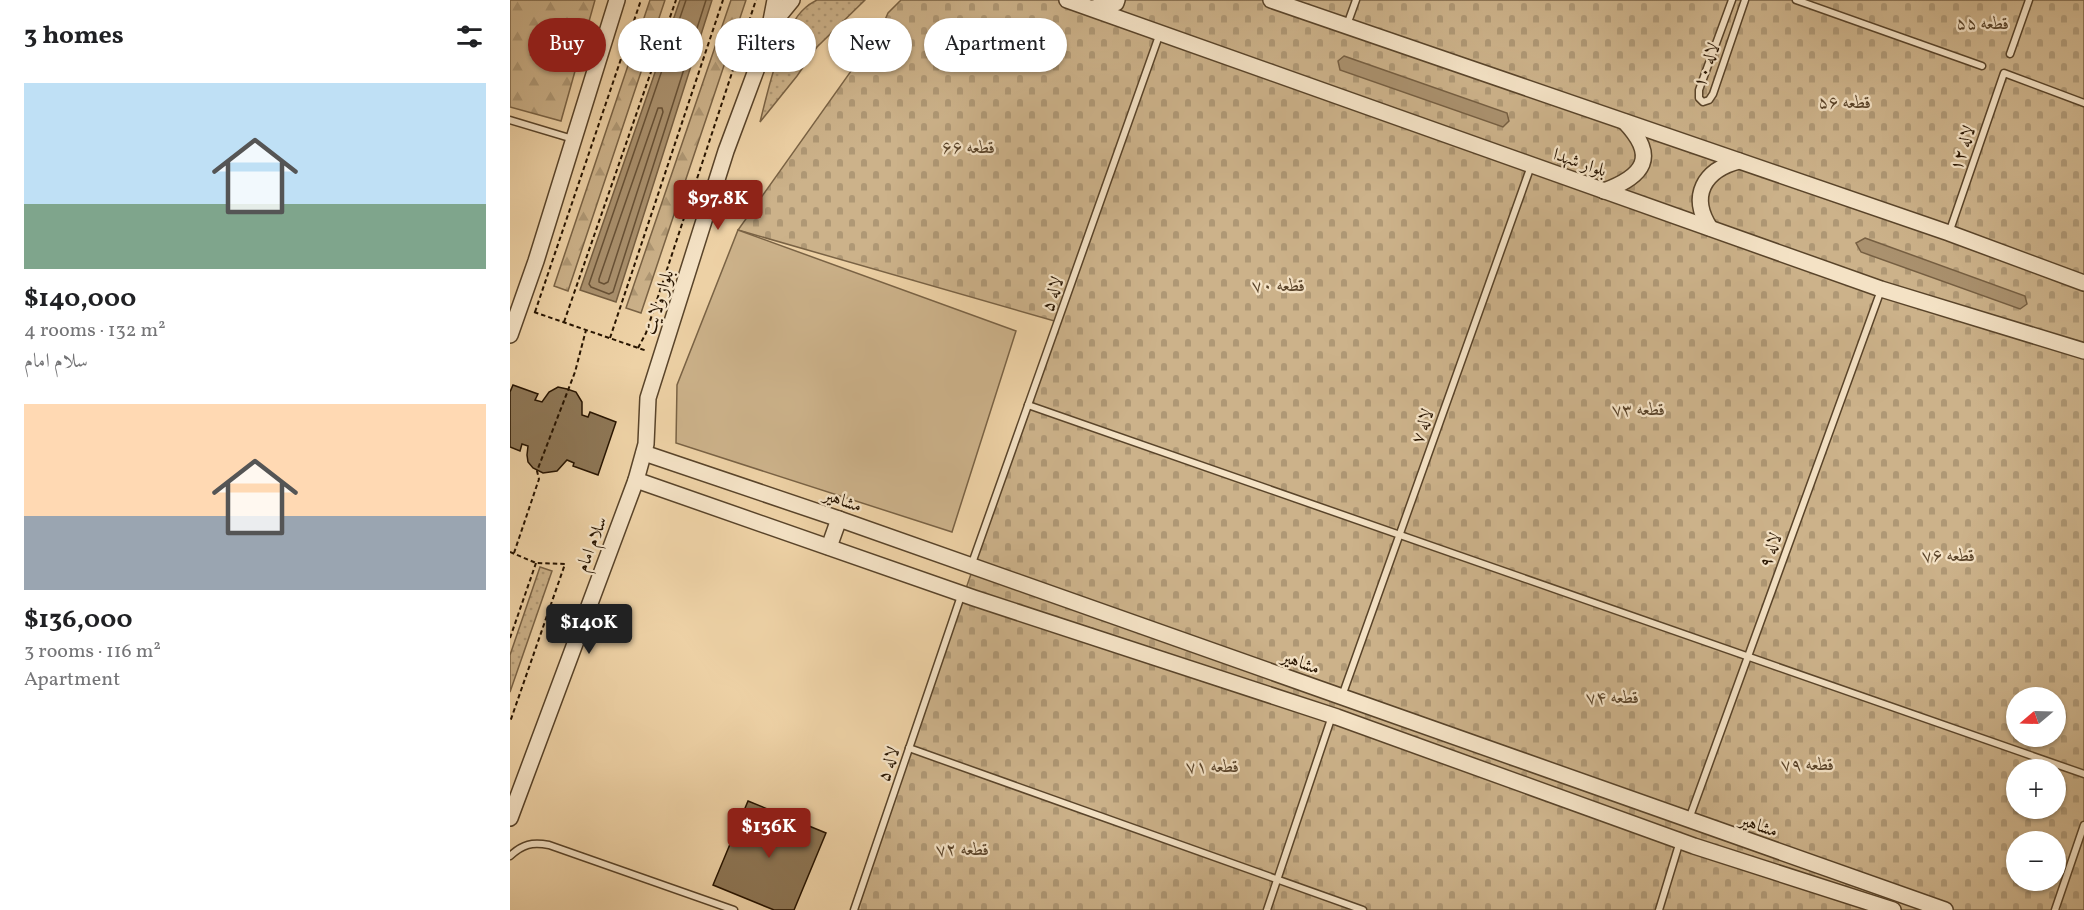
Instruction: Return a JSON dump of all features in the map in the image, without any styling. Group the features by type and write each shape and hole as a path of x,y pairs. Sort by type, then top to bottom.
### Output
{"street":[{"path":"510,334 617,0"},
{"path":"772,18 775,0"},
{"name":"بلوار ولایت","path":"777,18 792,0"},
{"name":"بلوار شهدا","path":"1067,0 1881,289 2084,351"},
{"path":"1093,8 1116,3 1117,0"},
{"path":"1271,0 1949,233 2084,283"},
{"name":"بلوار ولایت","path":"644,453 648,398 726,151 755,72"},
{"path":"1604,191 1629,180 1639,171 1644,156 1643,145 1624,121"},
{"path":"1710,228 1700,207 1700,193 1705,182 1725,164 1739,160"},
{"name":"سلام امام","path":"510,818 644,453"},
{"name":"مشاهیر","path":"644,453 839,519 1945,910"},
{"path":"636,480 962,593 1332,715 1681,841 1893,910"},
{"path":"829,547 839,519"}],"lane":[{"path":"1346,25 1356,0"},
{"name":"لاله ۱۰","path":"1732,0 1699,90 1699,98 1703,102 1709,100 1713,94 1745,0"},
{"path":"1796,0 1982,66"},
{"path":"2010,54 2029,0"},
{"name":"لاله ۵","path":"971,566 1160,32"},
{"name":"لاله ۱۲","path":"1949,233 2004,73 2084,103"},
{"path":"510,120 574,139"},
{"name":"لاله ۷","path":"1341,697 1531,165"},
{"name":"لاله ۹","path":"1688,821 1881,289"},
{"path":"1028,405 2084,774"},
{"name":"لاله ۵","path":"854,910 962,593"},
{"path":"1267,910 1332,715"},
{"path":"909,748 1363,910"},
{"path":"2055,910 2084,825"},
{"path":"1659,910 1681,841"},
{"path":"510,856 525,844 534,842 549,845 735,910"}],"path":[{"path":"535,312 641,0"},
{"path":"564,322 676,0"},
{"path":"610,338 723,0"},
{"path":"638,348 654,311 756,0"},
{"path":"520,306 662,356"},
{"path":"514,554 539,479 537,471 575,372 586,330"},
{"path":"510,552 536,562 566,564 510,722"},
{"path":"510,638 536,562"}],"green space":[{"path":"510,0 595,0 590,18 528,18 528,72 575,72 561,121 510,107"},
{"path":"650,0 665,0 659,18 644,18"},
{"path":"731,0 746,0 740,18 725,18"},
{"path":"817,0 865,0 847,18 828,18 828,36 816,48 816,18 797,18"},
{"path":"901,0 2084,0 2084,910 855,910 1058,322 738,230 850,72 912,72 912,18 886,18"},
{"path":"715,47 715,72 722,72 641,313 626,308"},
{"path":"626,72 641,72 568,291 554,286"},
{"path":"773,72 800,72 760,122"},
{"path":"738,230 1016,331 952,532 676,443 677,385"},
{"path":"540,567 552,571 510,692 510,655"}],"water":[{"path":"680,0 712,0 703,28 703,18 674,18"},
{"path":"1344,56 1507,113 1509,121 1503,127 1340,70 1338,61"},
{"path":"655,72 689,72 616,302 580,290"},
{"path":"1865,238 2025,296 2027,304 2020,309 1861,252 1856,243"}],"building":[{"path":"513,385 538,394 535,400 542,402 549,392 558,387 576,392 582,402 582,415 588,417 590,412 616,422 598,475 573,466 574,463 567,460 557,471 543,473 533,468 528,462 528,446 522,444 520,451 510,447 510,392"},
{"path":"748,801 826,833 794,910 774,910 713,885"}],"park label":[{"name":"قطعه ۵۵","path":"1983,23"},
{"name":"قطعه ۵۶","path":"1845,102"},
{"name":"قطعه ۶۶","path":"969,147"},
{"name":"قطعه ۷۰","path":"1279,285"},
{"name":"قطعه ۷۳","path":"1639,409"},
{"name":"قطعه ۷۶","path":"1949,555"},
{"name":"قطعه ۷۴","path":"1613,697"},
{"name":"قطعه ۷۹","path":"1808,764"},
{"name":"قطعه ۷۱","path":"1213,766"},
{"name":"قطعه ۷۲","path":"963,849"}]}
